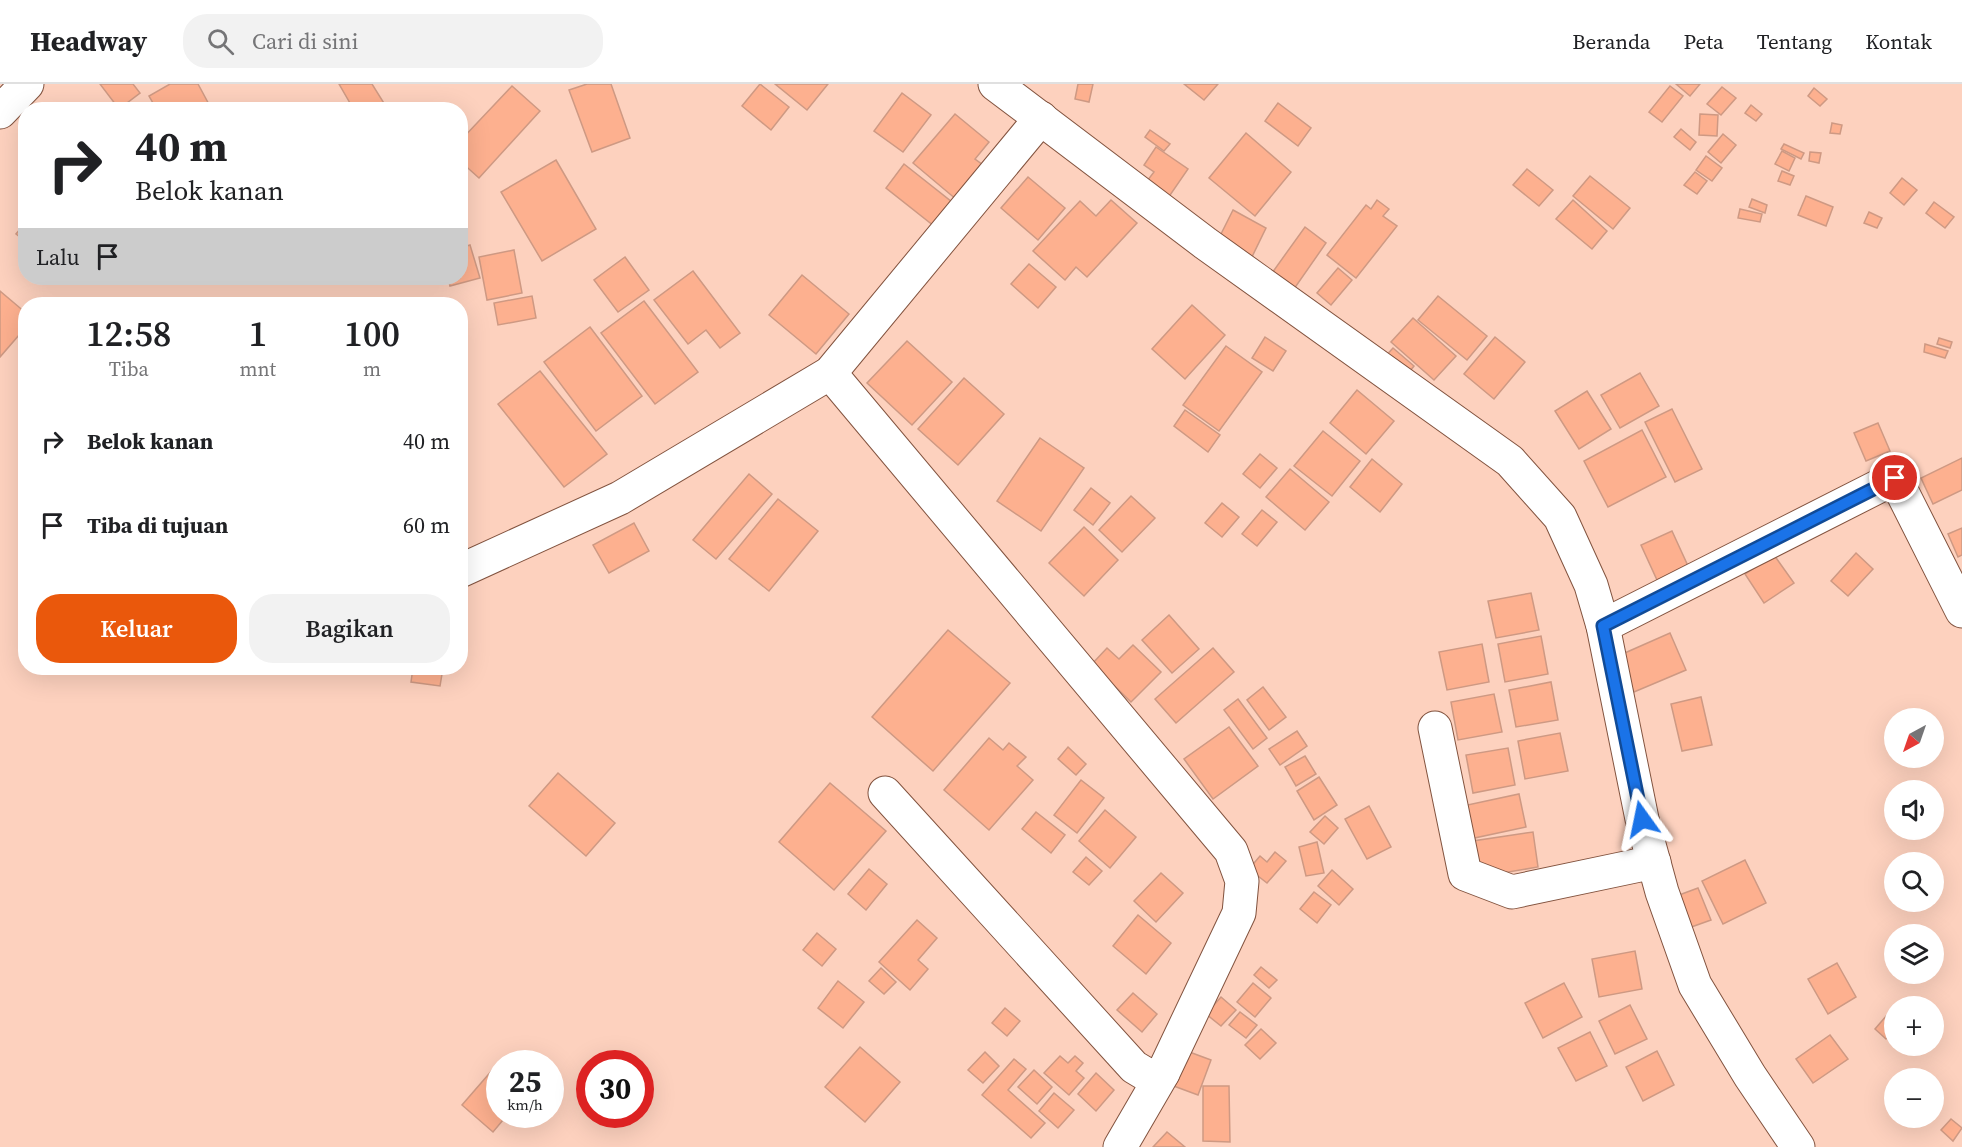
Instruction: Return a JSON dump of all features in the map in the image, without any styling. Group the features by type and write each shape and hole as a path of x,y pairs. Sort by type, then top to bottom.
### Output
{"street":[{"path":"995,84 1034,102 1205,243 1510,461 1560,517 1590,585 1603,626 1642,819 1695,985 1750,1076 1798,1147"},
{"path":"468,567 620,498 830,373 1034,102"},
{"path":"830,373 1231,851 1242,881 1239,913 1164,1073 1120,1147"},
{"path":"1603,626 1895,478 1962,611"},
{"path":"1435,728 1465,874 1512,892 1654,862"},
{"path":"885,793 1134,1067 1149,1076 1164,1073"}],"building":[{"path":"100,84 133,84 140,93 128,102 114,102"},
{"path":"170,84 198,84 208,102 152,102 149,96"},
{"path":"339,84 372,84 383,102 349,102"},
{"path":"587,84 611,84 630,138 592,152 569,90"},
{"path":"760,84 789,107 771,130 742,106"},
{"path":"775,84 828,84 807,110"},
{"path":"1078,84 1093,84 1089,102 1075,99"},
{"path":"1184,84 1218,84 1204,100"},
{"path":"1676,84 1700,84 1690,96"},
{"path":"512,86 540,111 479,178 468,168 468,133"},
{"path":"1670,86 1683,96 1662,122 1649,112"},
{"path":"1722,87 1736,98 1721,115 1707,104"},
{"path":"1814,88 1827,99 1820,106 1808,96"},
{"path":"902,93 931,115 903,152 874,131"},
{"path":"1278,103 1311,128 1298,146 1265,121"},
{"path":"1751,105 1762,114 1756,121 1745,113"},
{"path":"955,114 989,142 975,159 983,165 957,200 913,163"},
{"path":"1700,114 1718,115 1717,136 1699,135"},
{"path":"1832,123 1842,125 1840,134 1830,133"},
{"path":"1681,129 1696,142 1690,150 1674,137"},
{"path":"1150,130 1170,144 1164,151 1145,137"},
{"path":"1246,133 1291,172 1255,216 1209,178"},
{"path":"1723,134 1736,145 1721,163 1708,152"},
{"path":"1784,144 1804,153 1801,159 1781,149"},
{"path":"1156,147 1188,169 1166,201 1144,185 1154,172 1144,165"},
{"path":"1782,151 1795,158 1789,171 1775,164"},
{"path":"1810,152 1821,153 1819,163 1809,161"},
{"path":"1706,156 1722,168 1712,181 1696,170"},
{"path":"556,160 596,229 542,261 501,192"},
{"path":"904,164 957,206 939,230 886,188"},
{"path":"1527,169 1553,190 1539,206 1513,185"},
{"path":"1782,171 1794,176 1790,185 1778,181"},
{"path":"1695,172 1707,181 1697,194 1684,185"},
{"path":"1590,176 1630,208 1613,229 1573,196"},
{"path":"1028,177 1065,208 1038,240 1001,208"},
{"path":"1902,178 1917,190 1904,205 1890,193"},
{"path":"1806,196 1833,207 1826,226 1798,215"},
{"path":"1752,199 1767,205 1765,213 1749,207"},
{"path":"1111,200 1137,223 1087,277 1076,267 1065,280 1033,251 1080,201 1096,216"},
{"path":"1377,200 1389,209 1383,216 1397,226 1356,278 1327,255 1366,205 1371,209"},
{"path":"1573,200 1607,231 1592,249 1556,219"},
{"path":"1934,202 1954,217 1945,228 1926,213"},
{"path":"1740,209 1762,214 1760,222 1738,218"},
{"path":"1233,210 1266,228 1249,263 1217,242"},
{"path":"1869,212 1882,218 1877,228 1864,223"},
{"path":"1305,227 1326,243 1294,289 1272,273"},
{"path":"470,245 480,278 468,281 468,246"},
{"path":"514,250 522,293 487,300 479,257"},
{"path":"625,257 649,290 618,312 594,280"},
{"path":"1029,264 1056,287 1038,308 1011,284"},
{"path":"1338,268 1352,280 1331,305 1317,293"},
{"path":"693,271 740,333 720,348 706,330 688,344 654,300"},
{"path":"802,275 849,314 816,354 769,315"},
{"path":"0,291 18,306 18,336 0,357"},
{"path":"532,296 536,318 498,325 494,303"},
{"path":"1438,296 1487,336 1467,360 1418,320"},
{"path":"644,301 698,372 655,404 601,333"},
{"path":"1192,305 1225,335 1185,379 1152,349"},
{"path":"1413,318 1456,356 1434,380 1391,342"},
{"path":"590,327 642,396 596,431 544,362"},
{"path":"1265,337 1286,351 1273,371 1252,358"},
{"path":"1495,337 1525,362 1494,399 1464,374"},
{"path":"1939,338 1952,342 1950,348 1937,344"},
{"path":"907,341 952,382 912,425 867,383"},
{"path":"1925,344 1948,351 1945,358 1924,352"},
{"path":"1226,346 1262,372 1219,431 1183,405"},
{"path":"1393,348 1414,366 1403,380 1381,361"},
{"path":"540,371 607,454 564,487 498,404"},
{"path":"1640,373 1659,406 1620,428 1601,395"},
{"path":"964,378 1004,414 958,465 918,429"},
{"path":"1357,390 1394,421 1366,454 1330,423"},
{"path":"1587,391 1611,429 1579,449 1555,411"},
{"path":"1672,409 1702,469 1675,482 1645,422"},
{"path":"1185,410 1220,435 1208,452 1174,426"},
{"path":"1878,423 1890,451 1866,461 1854,433"},
{"path":"1642,430 1666,477 1608,507 1584,461"},
{"path":"1323,431 1360,461 1332,496 1294,466"},
{"path":"1040,438 1084,468 1041,531 997,501"},
{"path":"1260,454 1277,468 1260,488 1243,474"},
{"path":"1962,458 1962,490 1933,504 1921,478"},
{"path":"1372,459 1402,484 1380,512 1350,487"},
{"path":"1290,469 1329,502 1305,530 1266,497"},
{"path":"749,474 772,494 716,559 693,540"},
{"path":"1091,488 1110,503 1093,525 1074,510"},
{"path":"1131,496 1155,518 1122,552 1099,530"},
{"path":"778,499 818,531 769,591 729,559"},
{"path":"1222,503 1239,517 1222,537 1205,523"},
{"path":"1262,510 1277,522 1257,546 1242,534"},
{"path":"634,523 649,551 609,573 593,545"},
{"path":"1084,527 1118,560 1084,596 1049,563"},
{"path":"1962,528 1962,555 1958,557 1948,534"},
{"path":"1672,531 1688,566 1657,580 1641,545"},
{"path":"1856,553 1873,569 1848,596 1831,581"},
{"path":"1774,555 1794,583 1764,603 1745,574"},
{"path":"1531,593 1539,630 1496,638 1488,601"},
{"path":"1169,615 1199,649 1172,673 1142,640"},
{"path":"948,630 1010,683 933,771 872,717"},
{"path":"1670,633 1686,670 1634,692 1618,656"},
{"path":"1541,636 1548,674 1505,682 1498,644"},
{"path":"1482,644 1489,682 1447,690 1439,652"},
{"path":"1133,645 1161,672 1131,702 1092,664 1107,648 1119,659"},
{"path":"1213,648 1234,672 1176,723 1155,699"},
{"path":"412,675 442,675 440,686 411,682"},
{"path":"1551,682 1558,720 1516,727 1509,690"},
{"path":"1263,687 1286,717 1269,730 1247,700"},
{"path":"1494,694 1502,732 1458,740 1451,702"},
{"path":"1701,697 1712,745 1682,751 1671,704"},
{"path":"1238,699 1267,738 1253,749 1224,710"},
{"path":"1229,727 1258,766 1213,799 1184,759"},
{"path":"1297,731 1307,746 1280,765 1269,749"},
{"path":"1560,733 1568,771 1525,779 1518,741"},
{"path":"989,738 1003,750 1009,743 1026,757 1017,766 1033,780 989,830 944,790"},
{"path":"1068,747 1086,764 1076,775 1058,759"},
{"path":"1508,748 1515,785 1473,793 1466,755"},
{"path":"1305,756 1316,774 1296,786 1285,767"},
{"path":"558,773 615,823 586,856 529,806"},
{"path":"1319,777 1337,805 1314,820 1297,791"},
{"path":"1081,780 1104,798 1077,833 1054,815"},
{"path":"830,783 886,831 834,890 779,842"},
{"path":"1519,794 1526,827 1465,840 1458,807"},
{"path":"1369,806 1391,847 1367,859 1345,819"},
{"path":"1105,810 1136,837 1110,868 1079,841"},
{"path":"1036,812 1065,835 1051,853 1022,829"},
{"path":"1325,816 1338,828 1324,844 1310,832"},
{"path":"1533,832 1538,867 1479,877 1473,841"},
{"path":"1317,842 1324,873 1306,876 1299,847"},
{"path":"1275,852 1286,861 1267,883 1249,869 1260,856 1267,862"},
{"path":"1086,857 1102,871 1089,885 1073,872"},
{"path":"1745,860 1766,903 1723,924 1702,881"},
{"path":"869,869 887,884 866,910 848,894"},
{"path":"1332,870 1353,889 1339,905 1318,886"},
{"path":"1161,873 1183,893 1156,922 1134,901"},
{"path":"1698,888 1711,920 1683,930 1671,898"},
{"path":"1314,892 1331,905 1317,923 1300,909"},
{"path":"1138,915 1171,943 1146,974 1113,946"},
{"path":"917,920 937,938 918,960 928,969 910,990 879,962"},
{"path":"817,933 836,949 822,966 803,950"},
{"path":"1635,951 1642,989 1599,997 1592,959"},
{"path":"1837,963 1856,997 1828,1014 1808,979"},
{"path":"1261,967 1277,980 1269,988 1254,975"},
{"path":"881,968 896,982 884,994 869,981"},
{"path":"838,981 864,1002 843,1028 818,1008"},
{"path":"1253,983 1271,998 1255,1017 1237,1002"},
{"path":"1564,983 1582,1017 1543,1038 1525,1003"},
{"path":"1133,993 1157,1014 1142,1032 1117,1010"},
{"path":"1221,997 1236,1010 1221,1026 1206,1014"},
{"path":"1630,1005 1647,1039 1615,1054 1599,1021"},
{"path":"1005,1008 1020,1021 1007,1036 992,1023"},
{"path":"1240,1012 1257,1025 1246,1038 1229,1025"},
{"path":"1884,1018 1884,1037 1875,1029"},
{"path":"1261,1029 1276,1043 1260,1059 1245,1045"},
{"path":"1590,1032 1607,1066 1576,1081 1558,1048"},
{"path":"1830,1035 1848,1059 1813,1083 1796,1059"},
{"path":"860,1047 900,1082 865,1122 825,1087"},
{"path":"1184,1050 1211,1060 1198,1095 1171,1085"},
{"path":"1657,1051 1674,1085 1643,1101 1626,1067"},
{"path":"985,1052 999,1066 983,1083 968,1070"},
{"path":"1060,1056 1068,1063 1075,1056 1083,1063 1076,1071 1084,1078 1069,1095 1044,1073"},
{"path":"1014,1059 1026,1069 1008,1090 1045,1123 1031,1138 982,1095"},
{"path":"1034,1070 1052,1087 1037,1104 1018,1087"},
{"path":"1096,1073 1114,1090 1096,1111 1078,1094"},
{"path":"486,1077 486,1126 462,1105"},
{"path":"1203,1086 1229,1086 1230,1142 1203,1141"},
{"path":"1054,1093 1074,1110 1058,1128 1039,1111"},
{"path":"1951,1119 1962,1128 1953,1141 1941,1130"},
{"path":"1167,1132 1185,1147 1153,1147"}],"route":[{"path":"1642,819 1603,626 1895,478"}]}
